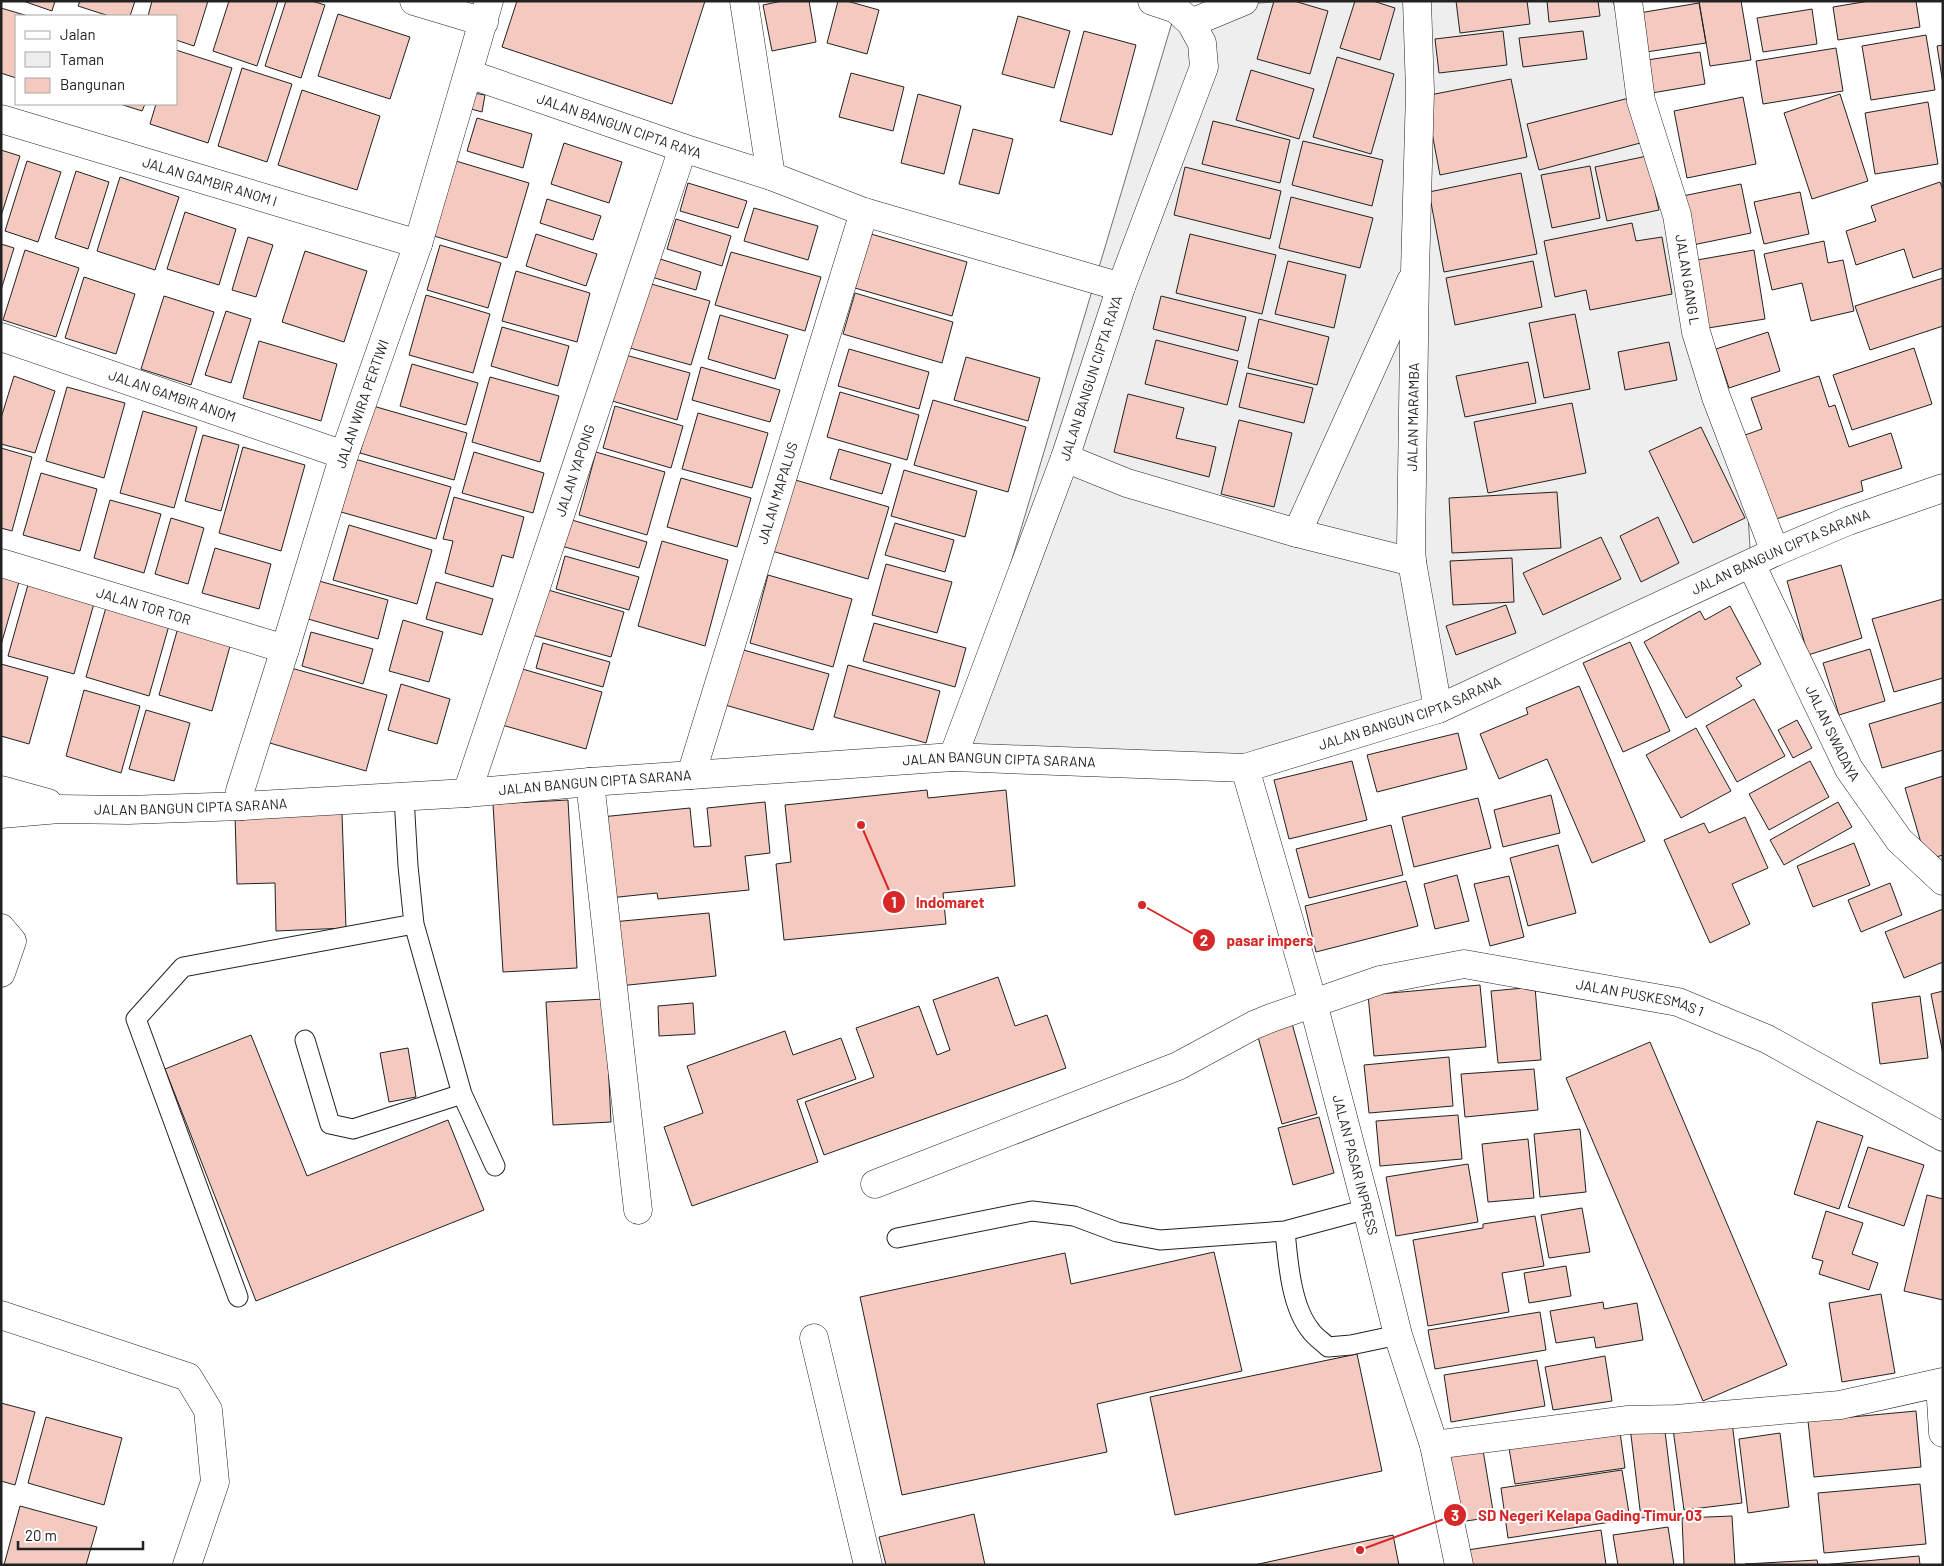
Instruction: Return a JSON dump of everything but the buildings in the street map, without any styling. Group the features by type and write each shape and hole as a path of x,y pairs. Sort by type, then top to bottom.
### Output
{"street":[{"path":"414,1 486,12"},
{"path":"744,1 771,176"},
{"path":"1121,287 1204,67 1202,43 1191,23 1176,9 1152,1"},
{"path":"1191,23 1244,1"},
{"name":"JALAN MARAMBA","path":"1417,1 1420,91 1415,272 1412,562 1438,708"},
{"name":"JALAN GANG L","path":"1628,1 1641,101 1677,215 1696,332 1716,397 1775,552"},
{"name":"JALAN WIRA PERTIWI","path":"242,806 240,790 344,455 418,244 486,12"},
{"name":"JALAN BANGUN CIPTA RAYA","path":"469,74 682,148 771,176 864,212 1121,287 1065,458 953,757"},
{"name":"JALAN GAMBIR ANOM I","path":"1,119 418,244"},
{"name":"JALAN YAPONG","path":"467,793 682,148"},
{"name":"JALAN MAPALUS","path":"691,775 864,212"},
{"name":"JALAN MARAMBA","path":"1297,533 1415,272"},
{"name":"JALAN GAMBIR ANOM","path":"1,338 344,455"},
{"path":"1065,458 1127,483 1297,533 1412,562"},
{"name":"JALAN BANGUN CIPTA SARANA","path":"1,814 59,809 128,810 242,806 467,793 590,782 953,757 1245,768 1438,708 1775,552 1848,521 1943,488"},
{"name":"JALAN TOR TOR","path":"1,563 285,649"},
{"name":"JALAN SWADAYA","path":"1751,564 1849,768 1899,840 1943,882"},
{"name":"JALAN PASAR INPRESS","path":"1245,768 1313,1003 1398,1336 1434,1445 1458,1565"},
{"path":"590,782 638,1210"},
{"path":"1,790 52,804 59,809"},
{"path":"1,928 12,941 1,972"},
{"name":"JALAN PUSKESMAS 1","path":"875,1184 1178,1066 1254,1025 1380,980 1464,964 1678,1002 1767,1039 1943,1137"},
{"path":"1,1315 188,1377 208,1410 215,1482 187,1565"},
{"path":"814,1338 868,1565"},
{"path":"1434,1445 1628,1420 1676,1419 1840,1405 1941,1383 1943,1433"}],"lane":[{"path":"404,796 414,924 462,1094 495,1166"},
{"path":"238,1297 136,1019 183,967 414,924"},
{"path":"305,1040 330,1124 353,1129 462,1094"},
{"path":"897,1238 1032,1211 1074,1216 1117,1232 1160,1240 1285,1231 1367,1209"},
{"path":"1285,1231 1297,1307 1311,1331 1328,1347 1351,1345 1398,1336"}],"green space":[{"path":"1287,1 1613,1 1748,515 1751,564 1439,709 1245,768 953,757 1176,9"}],"place":[{"name":"Indomaret","path":"861,825"},
{"name":"pasar impers","path":"1142,905"},
{"name":"SD Negeri Kelapa Gading Timur 03","path":"1360,1550"}]}
